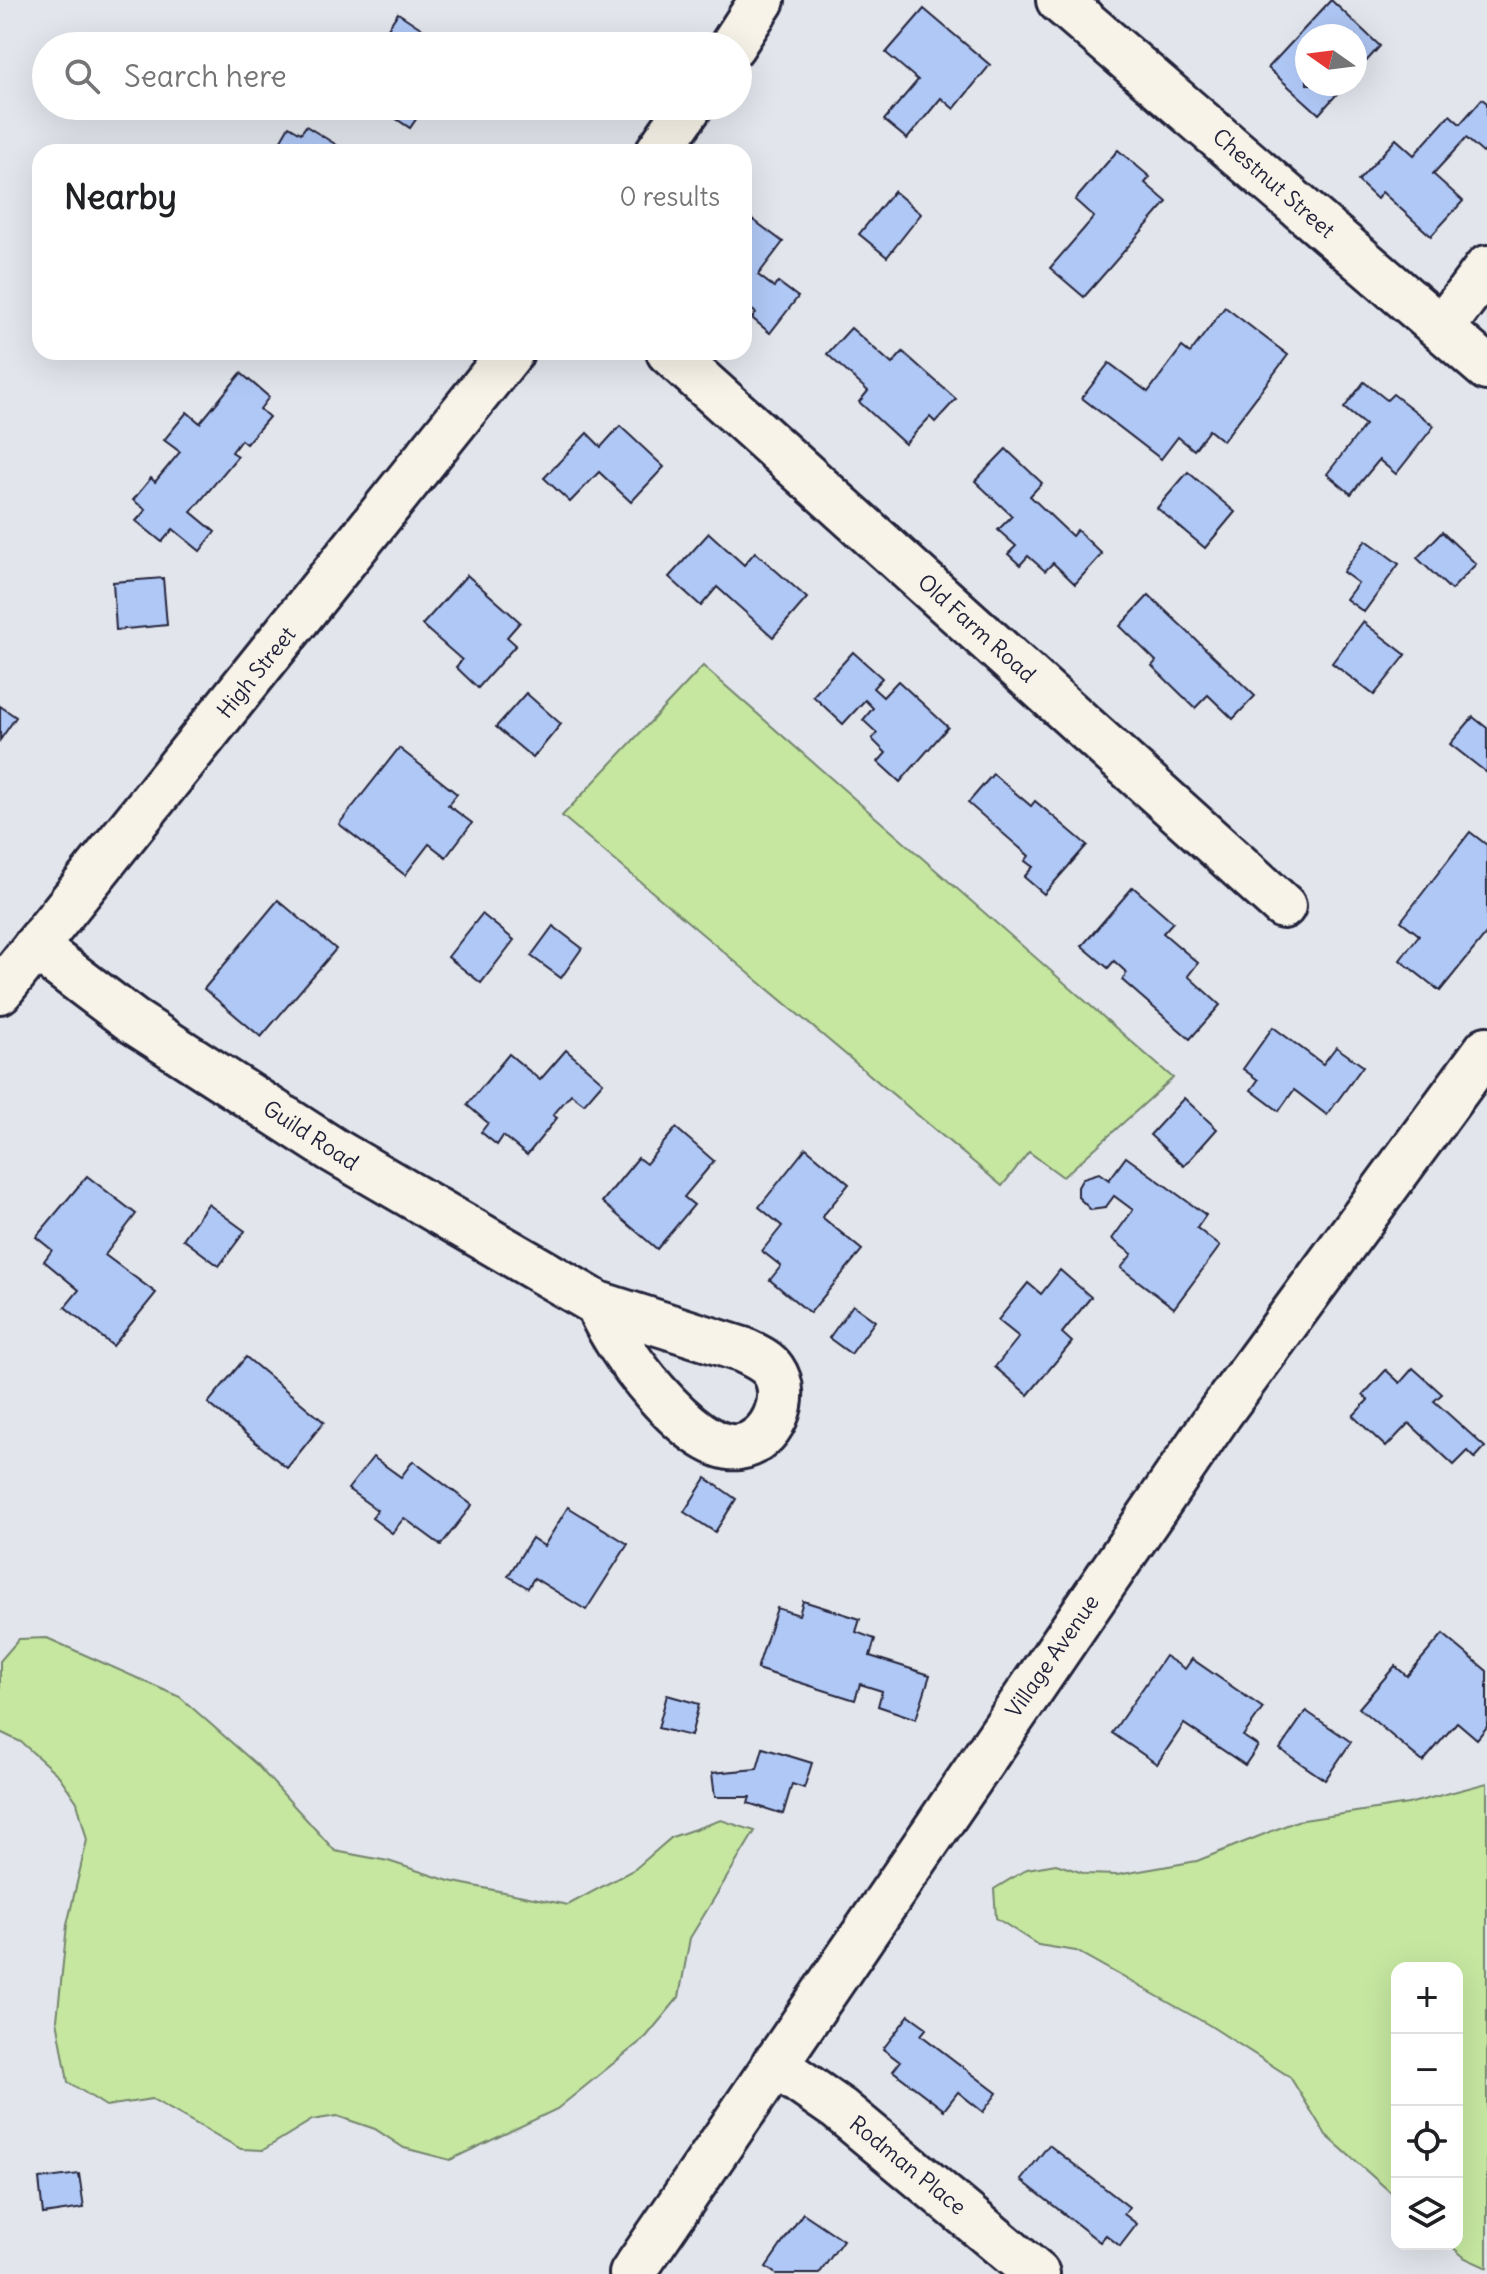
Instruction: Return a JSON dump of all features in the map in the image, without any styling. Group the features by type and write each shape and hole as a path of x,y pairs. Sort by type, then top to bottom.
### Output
{"street":[{"path":"741,32 762,0"},
{"name":"Chestnut Street","path":"1059,0 1487,368"},
{"path":"664,144 680,120"},
{"path":"1442,328 1487,268"},
{"name":"High Street","path":"0,991 505,360"},
{"name":"Old Farm Road","path":"678,360 1283,906"},
{"name":"Guild Road","path":"35,947 133,1021 367,1171 598,1304"},
{"name":"Village Avenue","path":"632,2274 1220,1413 1487,1049"},
{"name":"Rodman Place","path":"774,2064 839,2109 1037,2274"}],"green space":[{"path":"703,666 1173,1078 1063,1177 1029,1152 1002,1186 562,816"},
{"path":"47,1638 180,1697 257,1765 335,1851 388,1861 449,1881 568,1905 635,1869 672,1837 721,1820 755,1831 690,1938 679,1997 646,2037 557,2109 450,2160 404,2148 375,2129 337,2116 312,2120 263,2150 241,2149 152,2099 106,2106 68,2082 57,2020 67,1925 87,1840 77,1802 59,1776 21,1742 0,1732 0,1661 19,1639"},
{"path":"1487,1783 1487,2268 1456,2250 1463,2250 1463,1962 1391,1962 1391,2193 1326,2135 1290,2077 1209,2025 1076,1951 1038,1945 996,1918 994,1889 1027,1869 1056,1864 1086,1874 1117,1875 1197,1861 1297,1821 1408,1804"}],"building":[{"path":"1331,0 1357,24 1309,24"},
{"path":"924,9 990,65 954,109 941,98 907,139 884,120 918,80 886,53"},
{"path":"398,13 427,32 385,32"},
{"path":"1367,34 1380,46 1367,61"},
{"path":"1295,39 1295,92 1268,68"},
{"path":"1299,96 1335,96 1319,114"},
{"path":"1482,99 1487,103 1487,149 1483,153 1466,138 1433,174 1463,201 1431,236 1382,192 1377,199 1358,181 1396,139 1414,155 1450,115 1460,124"},
{"path":"398,120 415,120 410,128"},
{"path":"289,126 301,133 306,126 335,144 279,144"},
{"path":"1118,150 1150,177 1145,183 1167,202 1084,297 1050,268 1094,217 1075,200"},
{"path":"894,191 921,214 887,257 859,234"},
{"path":"752,219 783,242 758,275 774,287 778,282 798,297 770,333 752,318 756,313 752,310"},
{"path":"1225,307 1288,355 1223,441 1209,430 1194,450 1178,437 1161,459 1082,398 1109,363 1148,392 1182,347 1190,353"},
{"path":"851,328 892,364 903,352 956,399 935,422 930,417 905,444 859,402 868,391 827,354"},
{"path":"241,373 269,397 260,409 269,417 246,444 241,440 232,452 238,456 191,512 215,532 200,551 173,529 162,542 136,521 146,510 133,500 151,478 155,482 180,452 164,440 187,412 200,423"},
{"path":"1364,382 1387,400 1393,394 1434,426 1396,474 1379,460 1351,494 1327,474 1365,425 1344,408"},
{"path":"620,426 664,467 631,502 599,472 570,502 544,478 587,433 601,447"},
{"path":"1006,449 1042,483 1030,496 1072,536 1077,530 1102,554 1075,584 1053,563 1045,571 1028,556 1020,565 1008,554 1016,546 998,530 1012,516 975,481"},
{"path":"1188,472 1235,512 1205,548 1157,508"},
{"path":"1442,532 1476,564 1451,590 1417,558"},
{"path":"709,533 744,565 755,552 807,598 773,637 717,587 701,606 669,577"},
{"path":"1366,540 1399,564 1364,612 1346,599 1358,583 1343,572"},
{"path":"467,575 520,622 507,637 516,645 478,688 456,667 462,660 422,625"},
{"path":"163,578 167,625 116,630 113,582"},
{"path":"1149,595 1255,696 1233,719 1208,695 1195,708 1152,666 1156,661 1120,626"},
{"path":"1363,622 1406,655 1374,695 1332,663"},
{"path":"853,652 882,678 873,688 883,697 898,681 948,727 900,782 878,762 886,753 872,739 877,733 863,720 873,708 865,700 843,724 813,696"},
{"path":"526,693 561,724 533,758 496,727"},
{"path":"0,706 16,717 0,740"},
{"path":"1473,717 1487,728 1487,773 1450,744"},
{"path":"399,748 457,794 448,805 472,823 446,857 429,844 405,875 339,824"},
{"path":"993,774 1031,806 1035,801 1087,845 1044,894 1024,877 1033,867 1025,861 1029,856 968,803"},
{"path":"1470,832 1487,845 1487,933 1440,991 1400,960 1419,935 1401,921"},
{"path":"1133,887 1173,922 1163,933 1198,963 1188,976 1220,1005 1190,1039 1122,980 1127,973 1114,961 1108,968 1082,946"},
{"path":"278,900 336,949 261,1037 204,989"},
{"path":"482,914 514,940 481,983 448,957"},
{"path":"553,926 582,948 561,978 531,956"},
{"path":"1273,1027 1323,1064 1336,1047 1363,1066 1327,1115 1294,1090 1279,1111 1251,1090 1258,1080 1243,1069"},
{"path":"566,1050 603,1082 584,1104 571,1094 553,1115 557,1118 527,1155 503,1136 497,1145 481,1132 488,1123 467,1105 509,1054 540,1080"},
{"path":"1184,1098 1217,1129 1184,1166 1150,1135"},
{"path":"676,1128 714,1161 684,1197 694,1205 657,1249 602,1202 638,1158 646,1164"},
{"path":"806,1148 849,1184 822,1217 862,1250 810,1313 770,1280 781,1266 762,1251 782,1226 759,1207"},
{"path":"1126,1157 1206,1215 1197,1228 1220,1246 1174,1308 1121,1268 1132,1254 1112,1239 1133,1210 1114,1196 1105,1208 1091,1210 1078,1197 1078,1187 1083,1178 1099,1173 1109,1180"},
{"path":"87,1176 136,1214 105,1255 156,1293 113,1346 65,1307 79,1290 44,1261 52,1250 36,1237"},
{"path":"208,1204 245,1231 219,1266 183,1239"},
{"path":"1060,1270 1091,1297 1062,1333 1072,1342 1028,1395 995,1367 1019,1337 998,1320 1028,1283 1041,1294"},
{"path":"853,1305 875,1321 851,1354 829,1338"},
{"path":"246,1357 324,1422 287,1468 208,1403"},
{"path":"1413,1368 1442,1394 1434,1401 1485,1447 1475,1458 1468,1451 1454,1465 1409,1423 1386,1447 1353,1416 1368,1400 1363,1395 1386,1370 1400,1383"},
{"path":"373,1457 401,1477 413,1461 472,1505 441,1545 404,1518 392,1533 372,1518 377,1510 348,1489"},
{"path":"706,1478 736,1499 715,1532 684,1512"},
{"path":"568,1507 628,1544 586,1610 534,1578 528,1588 508,1576 532,1538 544,1546"},
{"path":"803,1601 860,1619 856,1632 875,1639 870,1656 930,1675 916,1719 878,1706 882,1691 860,1684 855,1700 757,1669 777,1608 799,1615"},
{"path":"1443,1634 1487,1671 1487,1727 1477,1739 1457,1722 1423,1762 1359,1708 1395,1666 1407,1676"},
{"path":"1165,1656 1185,1669 1192,1659 1263,1708 1243,1736 1258,1746 1245,1765 1184,1724 1157,1764 1112,1733"},
{"path":"667,1695 699,1704 691,1736 658,1728"},
{"path":"1306,1711 1351,1742 1325,1780 1280,1749"},
{"path":"763,1748 812,1763 804,1788 792,1784 783,1814 748,1803 750,1797 715,1797 712,1773 757,1769"},
{"path":"909,2015 927,2028 921,2035 997,2093 983,2112 958,2092 944,2110 893,2071 900,2062 883,2049"},
{"path":"1049,2145 1129,2207 1124,2214 1137,2224 1120,2246 1106,2235 1100,2242 1021,2180"},
{"path":"79,2174 84,2208 43,2214 39,2179"},
{"path":"803,2213 843,2240 819,2274 776,2274 766,2267"}]}
